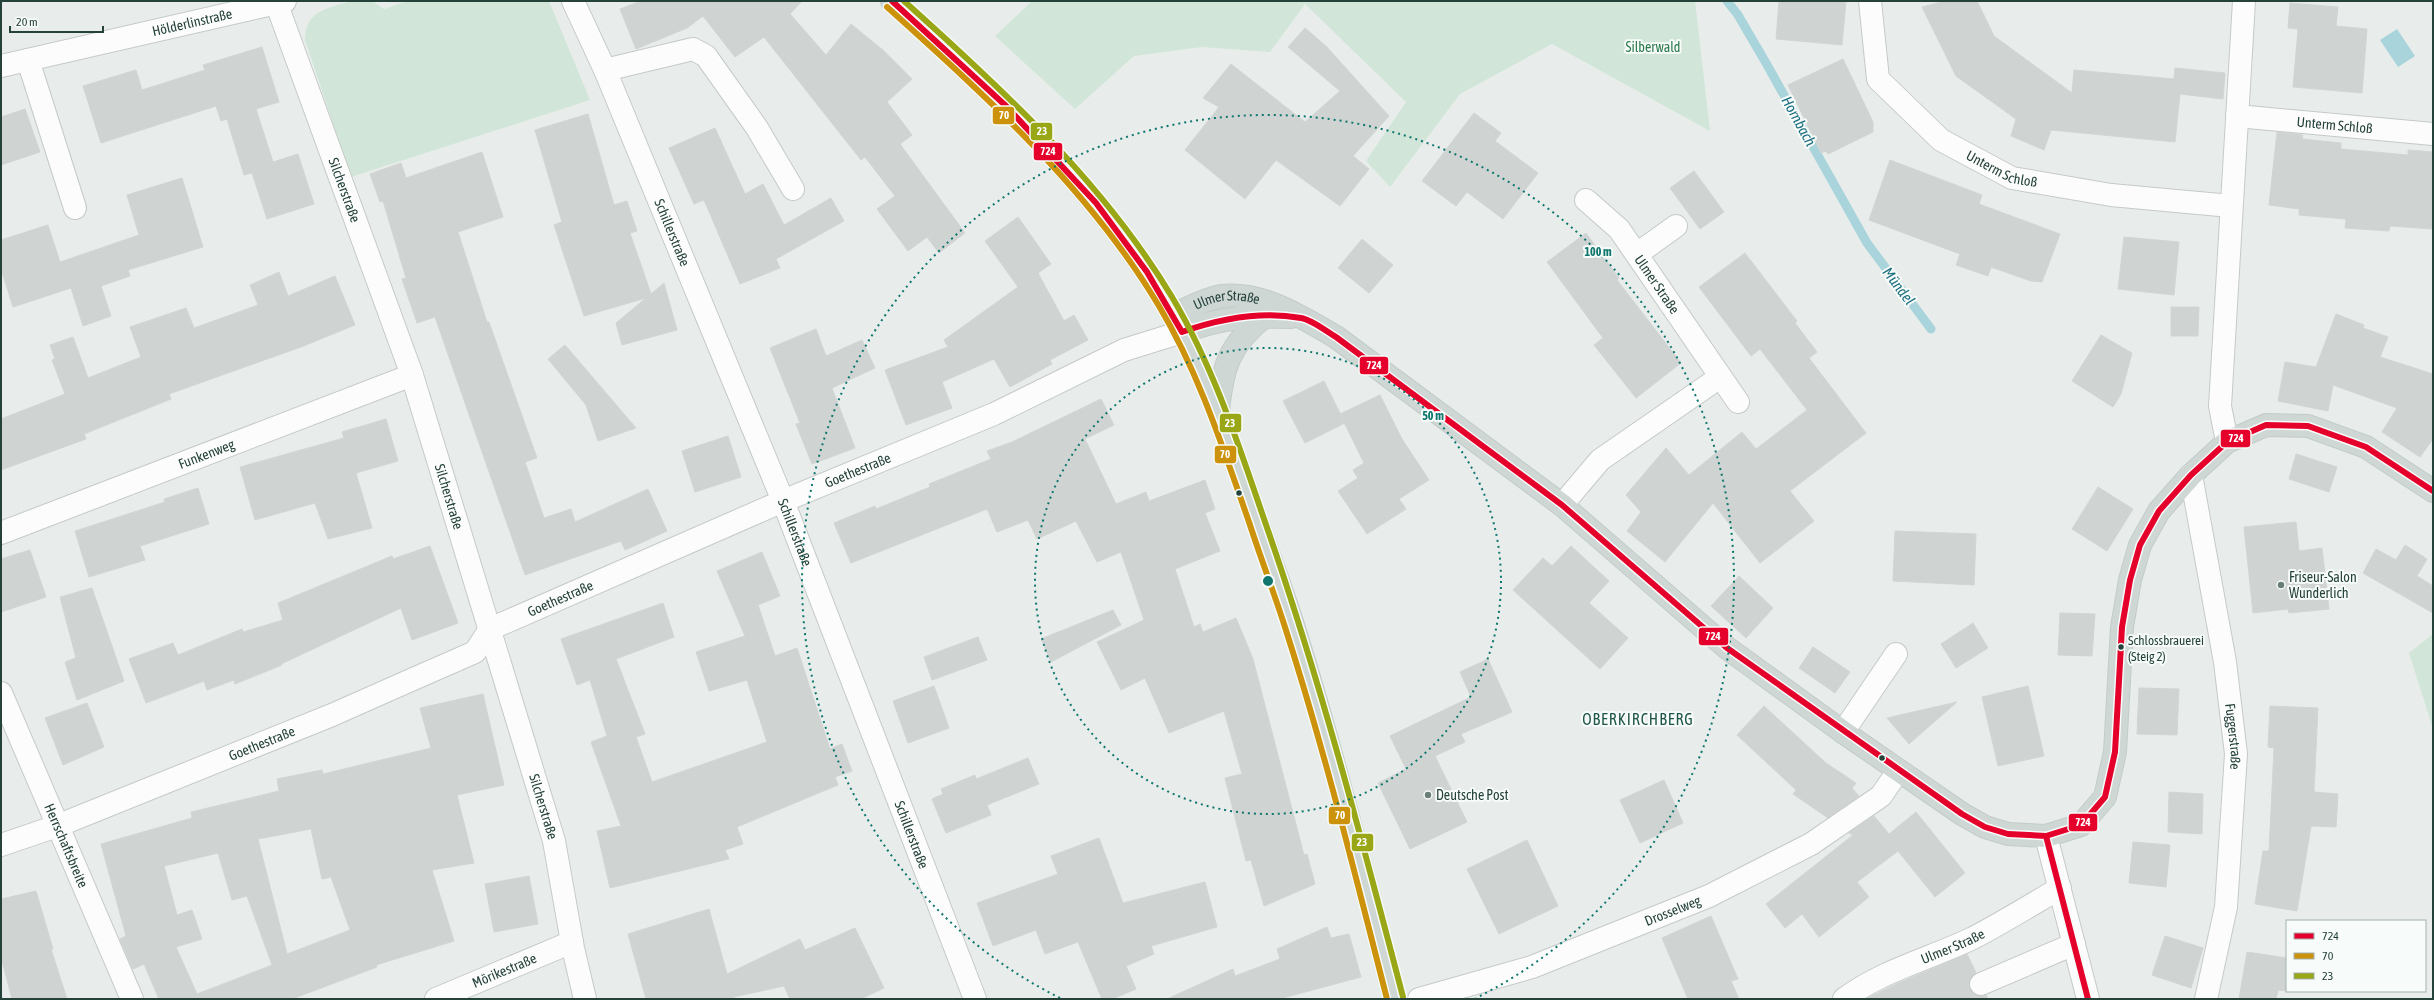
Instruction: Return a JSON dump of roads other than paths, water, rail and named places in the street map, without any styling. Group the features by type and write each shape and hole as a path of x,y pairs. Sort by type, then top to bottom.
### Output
{"main road":[{"path":"892,1 1006,106 1096,203 1147,272 1178,324 1218,413 1297,638 1350,824 1395,999"},
{"name":"Ulmer Straße","path":"1178,324 1221,296 1240,296 1261,300 1302,318 1336,337 1562,505 1726,648 1898,771 1985,827 2008,834 2046,836"},
{"path":"1218,413 1225,367 1234,346 1247,330 1265,316"},
{"name":"Ulmer Straße","path":"1178,324 1265,316 1302,318"},
{"path":"2046,836 2081,825 2105,797 2115,752 2122,626 2130,580 2140,545 2159,511 2191,475 2227,442 2266,425 2308,426 2366,447 2433,491"}],"street":[{"name":"Schillerstraße","path":"573,1 605,70 783,500 975,999"},
{"name":"Unterm Schloß","path":"1870,1 1878,79 1941,140 2012,178 2111,195 2231,206"},
{"path":"2227,442 2220,406 2244,1"},
{"name":"Hölderlinstraße","path":"1,66 281,3"},
{"name":"Silcherstraße","path":"281,3 412,375 490,629 554,841 572,942 585,999"},
{"path":"605,70 693,49 706,56 757,128 793,189"},
{"path":"28,60 75,208"},
{"name":"Unterm Schloß","path":"2237,116 2433,134"},
{"name":"Ulmer Straße","path":"1586,200 1619,229 1738,402"},
{"path":"1637,254 1676,226"},
{"name":"Goethestraße","path":"1,845 57,826 332,715 475,652 490,629 783,500 994,414 1178,324"},
{"name":"Funkenweg","path":"1,533 412,375"},
{"path":"1562,505 1600,460 1720,376"},
{"name":"Fuggerstraße","path":"2191,475 2225,662 2236,754 2226,907 2206,999"},
{"path":"1843,732 1896,654"},
{"name":"Herrschaftsbreite","path":"1,693 7,725 57,826 132,999"},
{"name":"Drosselweg","path":"1419,999 1532,967 1708,896 1811,844 1881,796 1898,771"},
{"path":"2046,836 2088,999"},
{"name":"Ulmer Straße","path":"1844,999 1862,985 1892,970 1973,938 2060,888"},
{"name":"Mörikestraße","path":"436,999 572,942"},
{"path":"1981,984 2074,944"}],"water":[{"path":"2397,29 2415,56 2398,67 2380,40"}],"waterway":[{"name":"Hornbach","path":"1727,1 1738,15 1766,63 1867,243 1931,329"}],"place":[{"name":"Friseur-Salon Wunderlich","path":"2281,585"},
{"name":"Schlossbrauerei (Steig 2)","path":"2121,647"},
{"name":"Deutsche Post","path":"1428,795"}],"district":[{"name":"OBERKIRCHBERG","path":"1638,719"}],"park label":[{"name":"Silberwald","path":"1653,47"}],"water label":[{"name":"Mündel","path":"1899,286"}]}
